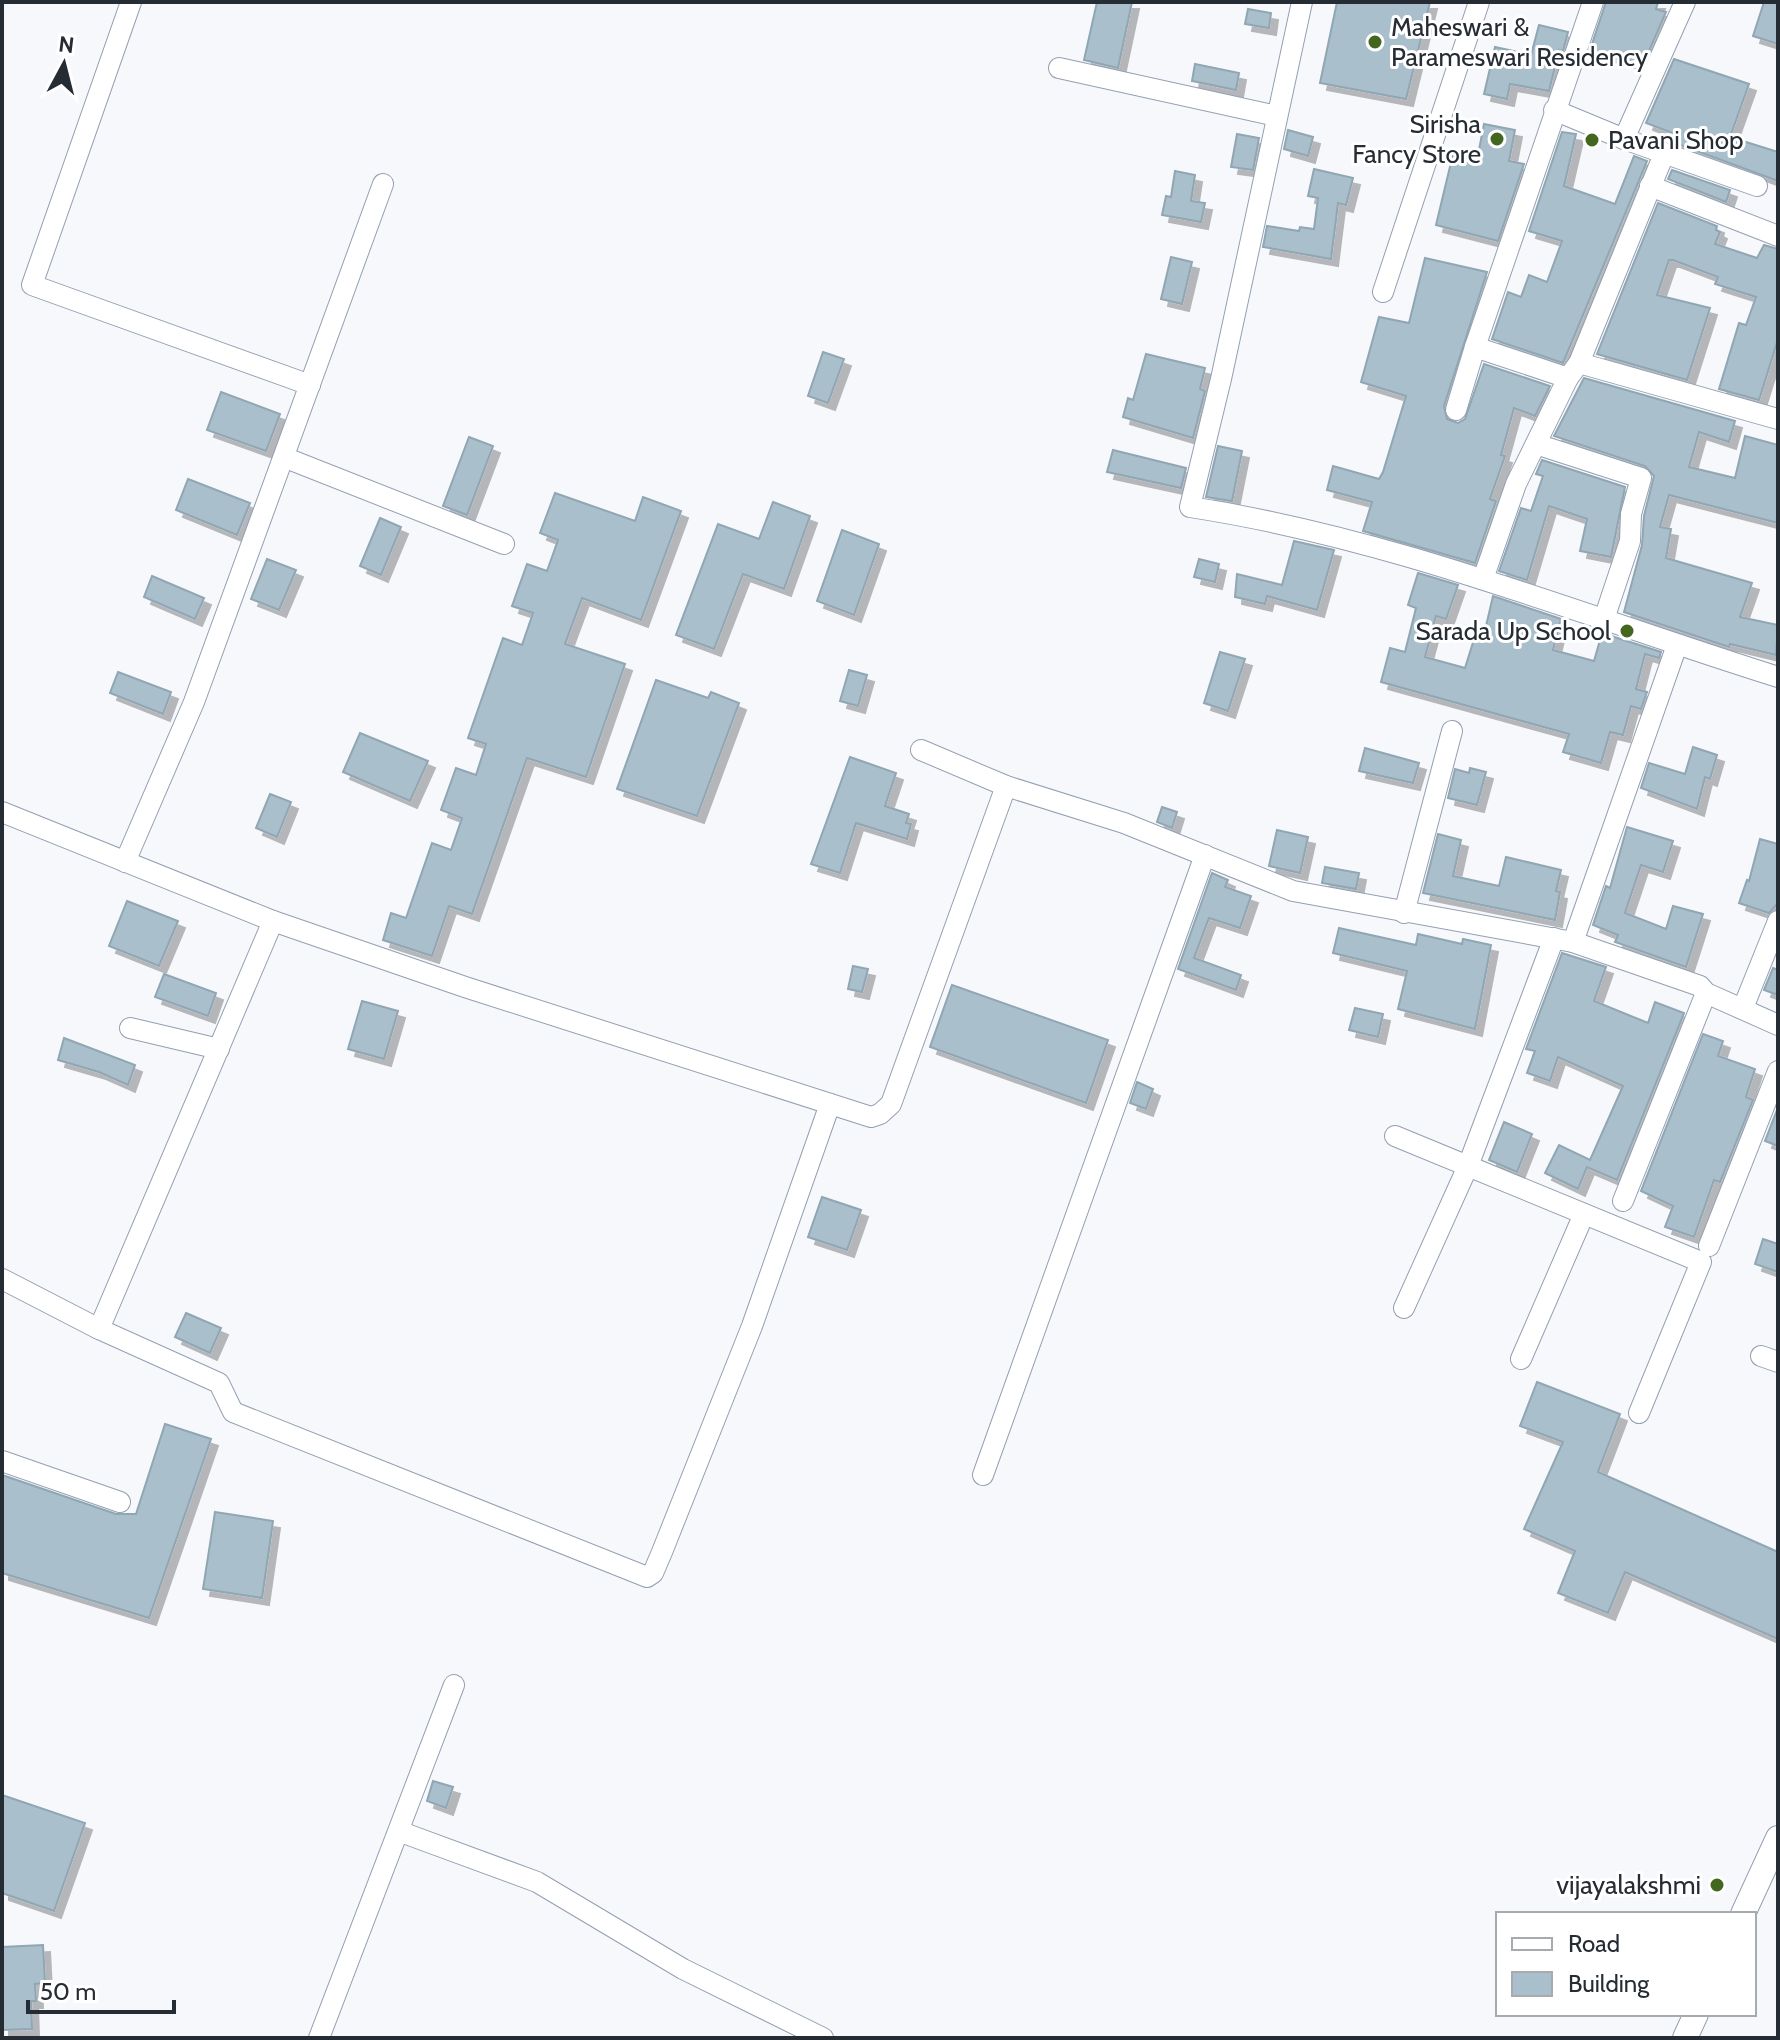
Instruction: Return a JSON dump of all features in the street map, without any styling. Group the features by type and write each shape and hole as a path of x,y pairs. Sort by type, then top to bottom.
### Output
{"main road":[{"path":"1744,1912 1778,1838"},
{"path":"1685,2038 1695,2016"}],"street":[{"path":"131,2 32,285 310,385"},
{"path":"1302,2 1221,379 1190,507 1251,516 1483,579 1778,677"},
{"path":"1383,292 1479,2"},
{"path":"1456,410 1554,110 1593,2"},
{"path":"1624,139 1685,2"},
{"path":"1059,68 1277,116"},
{"path":"1554,110 1664,154 1757,186"},
{"path":"1483,579 1516,484 1574,370 1664,154"},
{"path":"125,862 194,702 286,458 383,184"},
{"path":"1650,186 1778,236"},
{"path":"1475,347 1778,419"},
{"path":"1536,444 1641,478 1631,514 1630,541 1604,619"},
{"path":"286,458 504,544"},
{"path":"1404,1308 1564,940 1677,645"},
{"path":"1404,913 1452,731"},
{"path":"921,750 1006,786 1124,823 1293,891 1564,940 1700,986 1706,993 1778,1025"},
{"path":"2,812 273,921 480,992 871,1117 891,1104 1006,786"},
{"path":"983,1475 1205,855"},
{"path":"99,1329 273,921"},
{"path":"1743,1008 1778,921"},
{"path":"1623,1201 1706,993"},
{"path":"130,1028 219,1049"},
{"path":"1709,1246 1778,1071"},
{"path":"2,1279 99,1329 219,1383 233,1412 647,1577 662,1552 752,1326 830,1104"},
{"path":"1395,1136 1701,1262 1639,1413"},
{"path":"1521,1359 1584,1214"},
{"path":"2,1461 120,1502"},
{"path":"319,2038 401,1832 454,1685"},
{"path":"401,1832 537,1882 683,1969 823,2038"}],"building":[{"path":"1097,2 1132,2 1118,68 1084,60"},
{"name":"Maheswari & Parameswari Residency","path":"1337,2 1430,2 1406,99 1320,83"},
{"path":"1606,2 1658,2 1656,9 1666,12 1643,65 1590,50"},
{"path":"1764,2 1778,2 1778,44 1753,36"},
{"path":"1248,9 1271,13 1269,28 1245,24"},
{"path":"1539,25 1568,32 1563,51 1559,50 1549,91 1510,84 1507,99 1484,94 1495,47 1531,55"},
{"path":"1674,59 1749,84 1730,137 1778,152 1778,181 1675,143 1678,135 1646,123"},
{"path":"1195,64 1239,73 1236,90 1192,81"},
{"path":"1484,124 1515,130 1509,161 1524,164 1498,241 1436,225 1454,150 1478,155"},
{"path":"1288,130 1313,137 1308,156 1284,149"},
{"path":"1562,132 1576,134 1564,186 1615,204 1634,156 1647,161 1563,363 1492,339 1508,292 1521,297 1529,275 1547,282 1562,241 1529,231"},
{"path":"1237,134 1259,138 1253,170 1231,167"},
{"path":"1314,169 1353,178 1346,205 1338,203 1331,259 1263,247 1267,226 1299,231 1300,227 1314,229 1318,198 1308,196"},
{"path":"1672,170 1730,190 1726,202 1668,179"},
{"path":"1175,171 1195,175 1191,201 1205,203 1201,222 1162,215 1166,196 1171,197"},
{"path":"1658,203 1717,226 1716,230 1720,232 1715,244 1757,258 1764,245 1778,249 1778,339 1759,400 1719,389 1739,323 1746,325 1756,297 1715,284 1718,277 1673,260 1669,260 1657,295 1710,308 1687,380 1597,354"},
{"path":"1171,257 1192,262 1182,304 1161,299"},
{"path":"1425,258 1487,272 1444,406 1447,419 1458,423 1465,419 1484,364 1550,386 1535,416 1514,408 1501,455 1505,456 1490,499 1496,501 1475,563 1363,531 1372,502 1327,490 1333,466 1379,479 1383,472 1406,396 1361,382 1379,317 1409,323"},
{"path":"823,352 844,359 828,403 808,396"},
{"path":"1146,354 1205,368 1200,389 1205,391 1193,438 1123,417 1128,398 1133,400"},
{"path":"1584,378 1735,421 1729,442 1699,432 1689,467 1735,478 1745,436 1778,445 1778,523 1669,495 1660,527 1671,529 1666,558 1752,583 1740,617 1778,625 1776,655 1730,644 1729,647 1624,612 1642,545 1644,516 1654,476 1645,466 1554,436"},
{"path":"221,392 280,414 266,451 207,430"},
{"path":"469,437 493,446 467,515 443,506"},
{"path":"1218,446 1242,451 1232,501 1206,497"},
{"path":"1113,450 1186,468 1181,488 1107,472"},
{"path":"1542,460 1625,487 1611,557 1580,551 1587,519 1549,506 1527,580 1499,571 1521,508 1531,511 1543,476 1536,474"},
{"path":"188,479 250,503 237,535 176,510"},
{"path":"555,493 635,521 643,497 681,511 641,620 582,598 565,644 625,664 586,777 527,758 472,914 449,906 432,956 383,940 391,913 406,918 432,843 451,850 462,818 441,810 456,768 476,775 486,744 468,738 503,638 522,645 533,613 512,606 527,564 547,571 558,540 540,533"},
{"path":"773,502 810,516 784,589 743,574 714,649 676,635 718,524 759,539"},
{"path":"380,518 401,527 381,575 360,566"},
{"path":"842,530 879,544 854,615 817,601"},
{"path":"1294,541 1334,550 1317,610 1267,596 1265,604 1235,597 1237,574 1282,585"},
{"path":"267,559 296,570 279,610 251,599"},
{"path":"1199,559 1219,564 1215,582 1194,577"},
{"path":"1418,573 1458,585 1446,619 1436,616 1425,657 1465,668 1475,636 1483,639 1493,596 1561,619 1553,650 1594,661 1602,633 1661,652 1659,658 1645,654 1636,689 1647,692 1641,709 1631,706 1623,735 1610,732 1601,763 1563,752 1569,734 1381,682 1390,648 1405,652 1416,608 1408,605"},
{"path":"152,576 204,598 195,619 144,597"},
{"path":"1220,652 1245,659 1228,711 1204,703"},
{"path":"849,670 867,675 858,706 840,701"},
{"path":"118,672 171,692 163,714 110,693"},
{"path":"656,680 708,698 711,692 739,703 697,816 617,789"},
{"path":"360,733 428,761 410,801 343,772"},
{"path":"1693,747 1717,755 1710,779 1705,777 1697,809 1641,788 1649,763 1685,774"},
{"path":"1365,748 1419,763 1413,783 1359,771"},
{"path":"850,757 896,773 885,806 909,814 906,823 911,824 907,839 856,823 840,873 811,864"},
{"path":"1470,768 1486,772 1477,805 1448,798 1455,769 1469,773"},
{"path":"270,794 291,802 277,837 256,828"},
{"path":"1162,807 1177,812 1172,828 1157,822"},
{"path":"1627,827 1673,841 1663,872 1641,865 1625,913 1666,929 1673,906 1703,914 1686,967 1615,942 1618,935 1593,925 1606,886 1610,888"},
{"path":"1277,830 1308,837 1300,873 1269,866"},
{"path":"1438,834 1461,840 1453,876 1499,886 1506,857 1561,870 1556,891 1560,892 1555,920 1423,893"},
{"path":"1760,839 1778,844 1778,903 1769,913 1739,903 1749,881"},
{"path":"1325,867 1359,873 1356,889 1322,883"},
{"path":"1212,873 1228,880 1225,887 1251,896 1240,928 1209,918 1194,958 1241,975 1236,990 1178,969"},
{"path":"127,901 178,921 159,966 109,946"},
{"path":"1339,928 1416,945 1418,934 1462,944 1463,939 1491,945 1475,1029 1398,1009 1407,971 1333,953"},
{"path":"1562,953 1606,967 1594,1001 1648,1023 1655,1002 1684,1013 1617,1180 1587,1167 1578,1189 1545,1173 1559,1145 1590,1160 1623,1086 1558,1057 1550,1081 1527,1073 1535,1051 1526,1049"},
{"path":"853,966 868,969 862,992 848,989"},
{"path":"1773,968 1778,970 1778,995 1764,990"},
{"path":"164,974 216,993 208,1016 155,997"},
{"path":"952,985 1108,1040 1086,1103 930,1047"},
{"path":"362,1001 398,1011 384,1059 348,1049"},
{"path":"1355,1008 1383,1014 1378,1037 1349,1030"},
{"path":"1703,1034 1723,1041 1718,1056 1755,1069 1746,1097 1753,1100 1720,1182 1714,1180 1694,1237 1665,1227 1673,1206 1641,1191"},
{"path":"64,1038 135,1065 128,1085 99,1072 58,1060"},
{"path":"1137,1082 1153,1089 1146,1109 1130,1103"},
{"path":"1778,1110 1778,1146 1765,1141"},
{"path":"1504,1122 1532,1134 1517,1172 1489,1160"},
{"path":"822,1197 861,1210 847,1250 808,1237"},
{"path":"1763,1239 1778,1244 1778,1272 1755,1264"},
{"path":"186,1313 221,1328 210,1353 175,1337"},
{"path":"1537,1382 1620,1414 1598,1472 1778,1552 1778,1639 1625,1572 1608,1613 1558,1593 1575,1551 1524,1529 1563,1442 1520,1426"},
{"path":"165,1424 211,1439 149,1618 2,1573 2,1475 116,1514 136,1514"},
{"path":"215,1512 273,1521 262,1598 203,1589"},
{"path":"433,1781 453,1787 446,1808 427,1801"},
{"path":"2,1795 85,1823 54,1911 2,1893"},
{"path":"43,1945 45,1983 35,1984 36,2001 31,2001 32,2029 2,2030 2,1947"}],"place":[{"name":"Maheswari & Parameswari Residency","path":"1375,42"},
{"name":"Sirisha Fancy Store","path":"1497,139"},
{"name":"Pavani Shop","path":"1592,140"},
{"name":"Sarada Up School","path":"1627,631"},
{"name":"vijayalakshmi","path":"1717,1885"}]}
